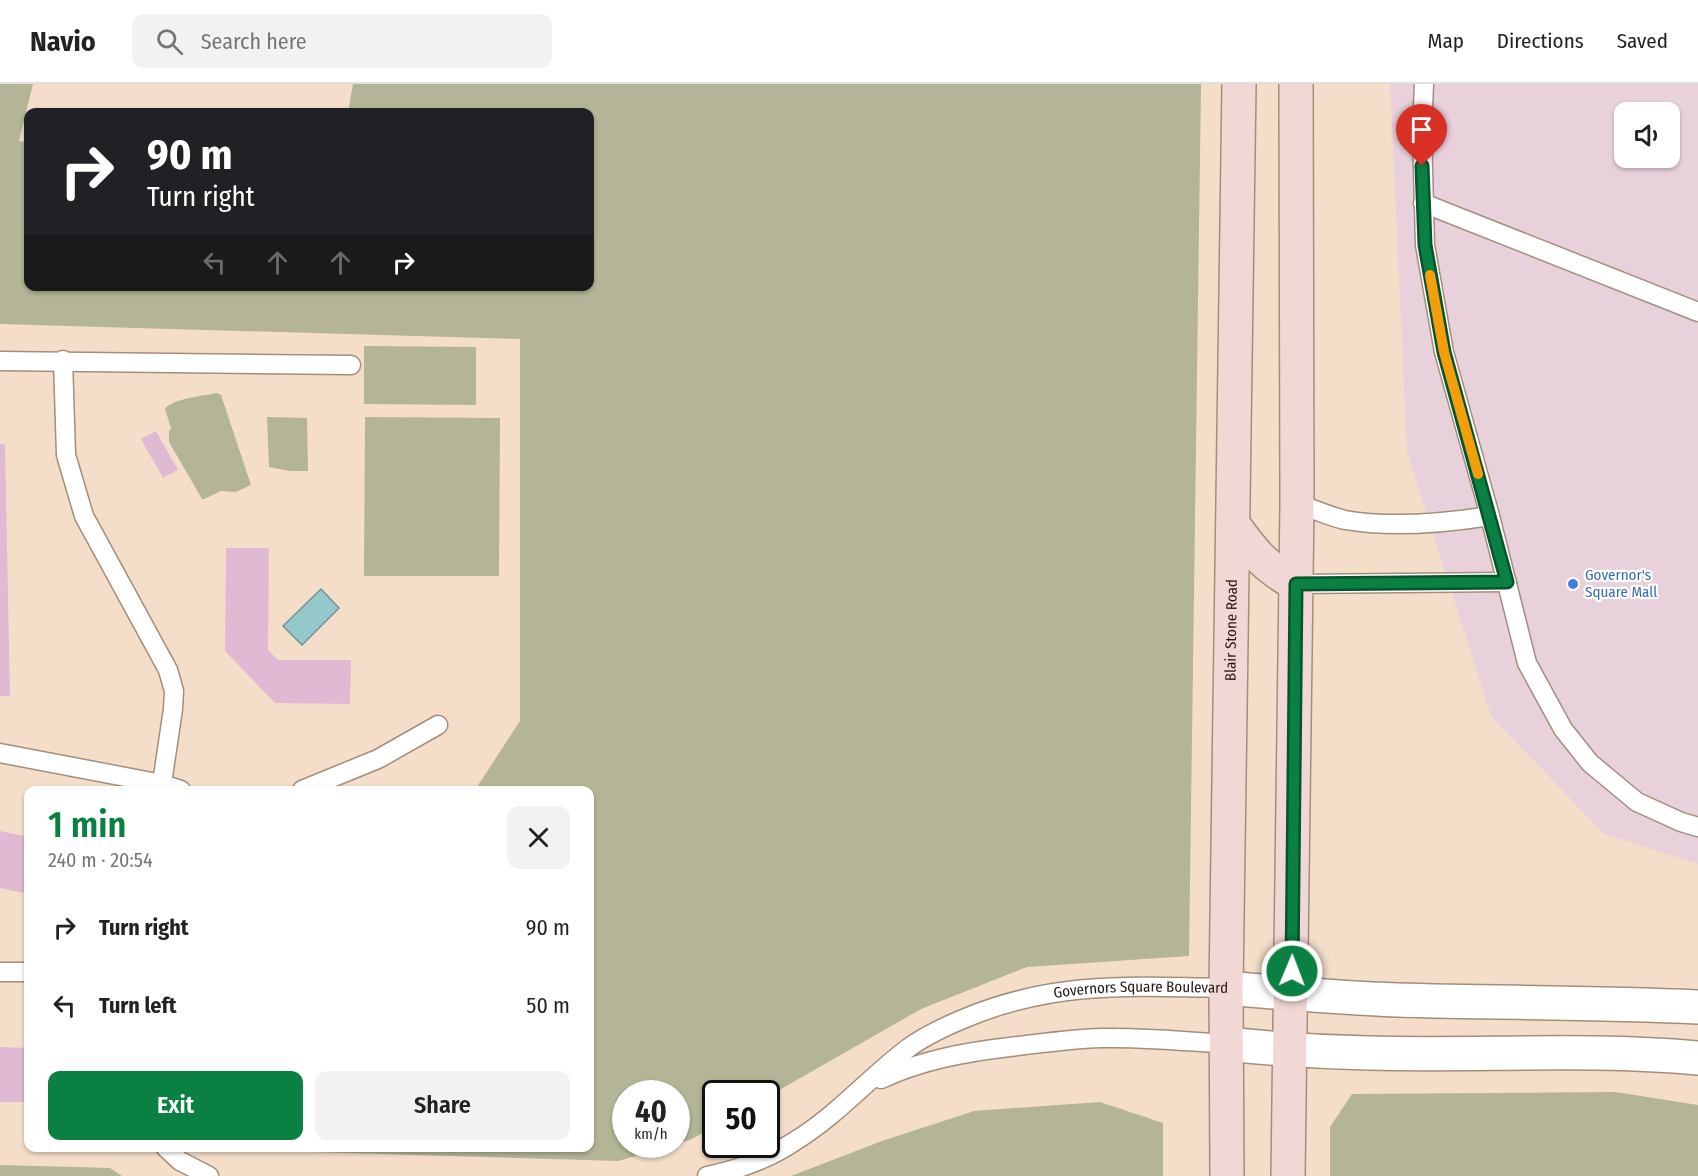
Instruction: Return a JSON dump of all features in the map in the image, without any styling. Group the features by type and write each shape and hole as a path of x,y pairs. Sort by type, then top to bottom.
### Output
{"main road":[{"name":"Blair Stone Road","path":"1227,1176 1226,988 1239,84"},
{"path":"1288,1176 1297,503 1296,84"},
{"path":"1233,524 1254,553 1275,573 1296,584"}],"street":[{"name":"Governors Square Boulevard","path":"1226,988 1401,1000 1605,1003 1698,1007"},
{"name":"Governors Square Boulevard","path":"1227,1044 1289,1050 1369,1053 1648,1053 1698,1058"}],"lane":[{"path":"1424,84 1422,111 1425,245 1444,352 1490,516 1527,663 1563,729 1590,763 1637,802 1681,822 1698,827"},
{"path":"1423,203 1698,312"},
{"path":"63,360 66,455 84,516 168,670 174,691 161,786"},
{"path":"0,361 351,365"},
{"path":"1297,503 1345,519 1388,523 1452,522 1490,516"},
{"path":"1296,584 1507,582"},
{"path":"312,786 378,759 438,725"},
{"path":"0,753 156,786"},
{"path":"0,972 24,972"},
{"name":"Governors Square Boulevard","path":"707,1176 759,1160 795,1141 908,1048 946,1026 993,1006 1045,993 1102,986 1226,988"},
{"name":"Governors Square Boulevard","path":"861,1089 907,1067 977,1051 1062,1040 1105,1038 1227,1044"},
{"path":"170,1152 180,1161 209,1176"}],"shaded area":[{"name":"Governor's Square Mall","path":"1390,84 1698,84 1698,864 1603,833 1491,716 1407,452"}],"green space":[{"path":"0,84 33,84 27,108 24,108 24,121 19,141 24,142 24,291 594,291 594,108 349,108 353,84 1201,84 1189,956 1027,967 921,1009 780,1090 780,1080 702,1080 702,1133 690,1140 690,1080 612,1080 612,1158 629,1158 618,1161 313,1152 594,1152 594,786 478,786 520,721 520,339 0,324"},
{"path":"364,346 476,347 476,405 364,404"},
{"path":"217,393 221,395 251,485 236,492 221,491 202,499 169,442 171,428 165,409 175,402"},
{"path":"267,417 307,418 308,471 290,471 269,467"},
{"path":"365,417 500,418 499,576 364,576"},
{"path":"1615,1092 1698,1105 1698,1176 1330,1176 1330,1127 1352,1094"},
{"path":"1100,1102 1163,1123 1163,1176 791,1176 882,1141 974,1111"},
{"path":"0,1165 110,1168 122,1176 0,1176"}],"water":[{"path":"321,589 339,608 302,645 283,626"}],"building":[{"path":"156,431 178,470 163,478 141,439"},
{"path":"0,444 5,444 10,696 0,696"},
{"path":"226,548 269,548 268,650 278,660 351,660 350,704 275,703 225,651"},
{"path":"0,831 24,836 24,893 0,888"},
{"path":"0,1047 24,1048 24,1102 0,1102"}],"slow traffic":[{"path":"1430,275 1444,352 1478,474"}],"place":[{"name":"Governor's Square Mall","path":"1573,584"}],"route":[{"path":"1292,971 1296,584 1507,582 1444,352 1425,245 1422,166"}]}
